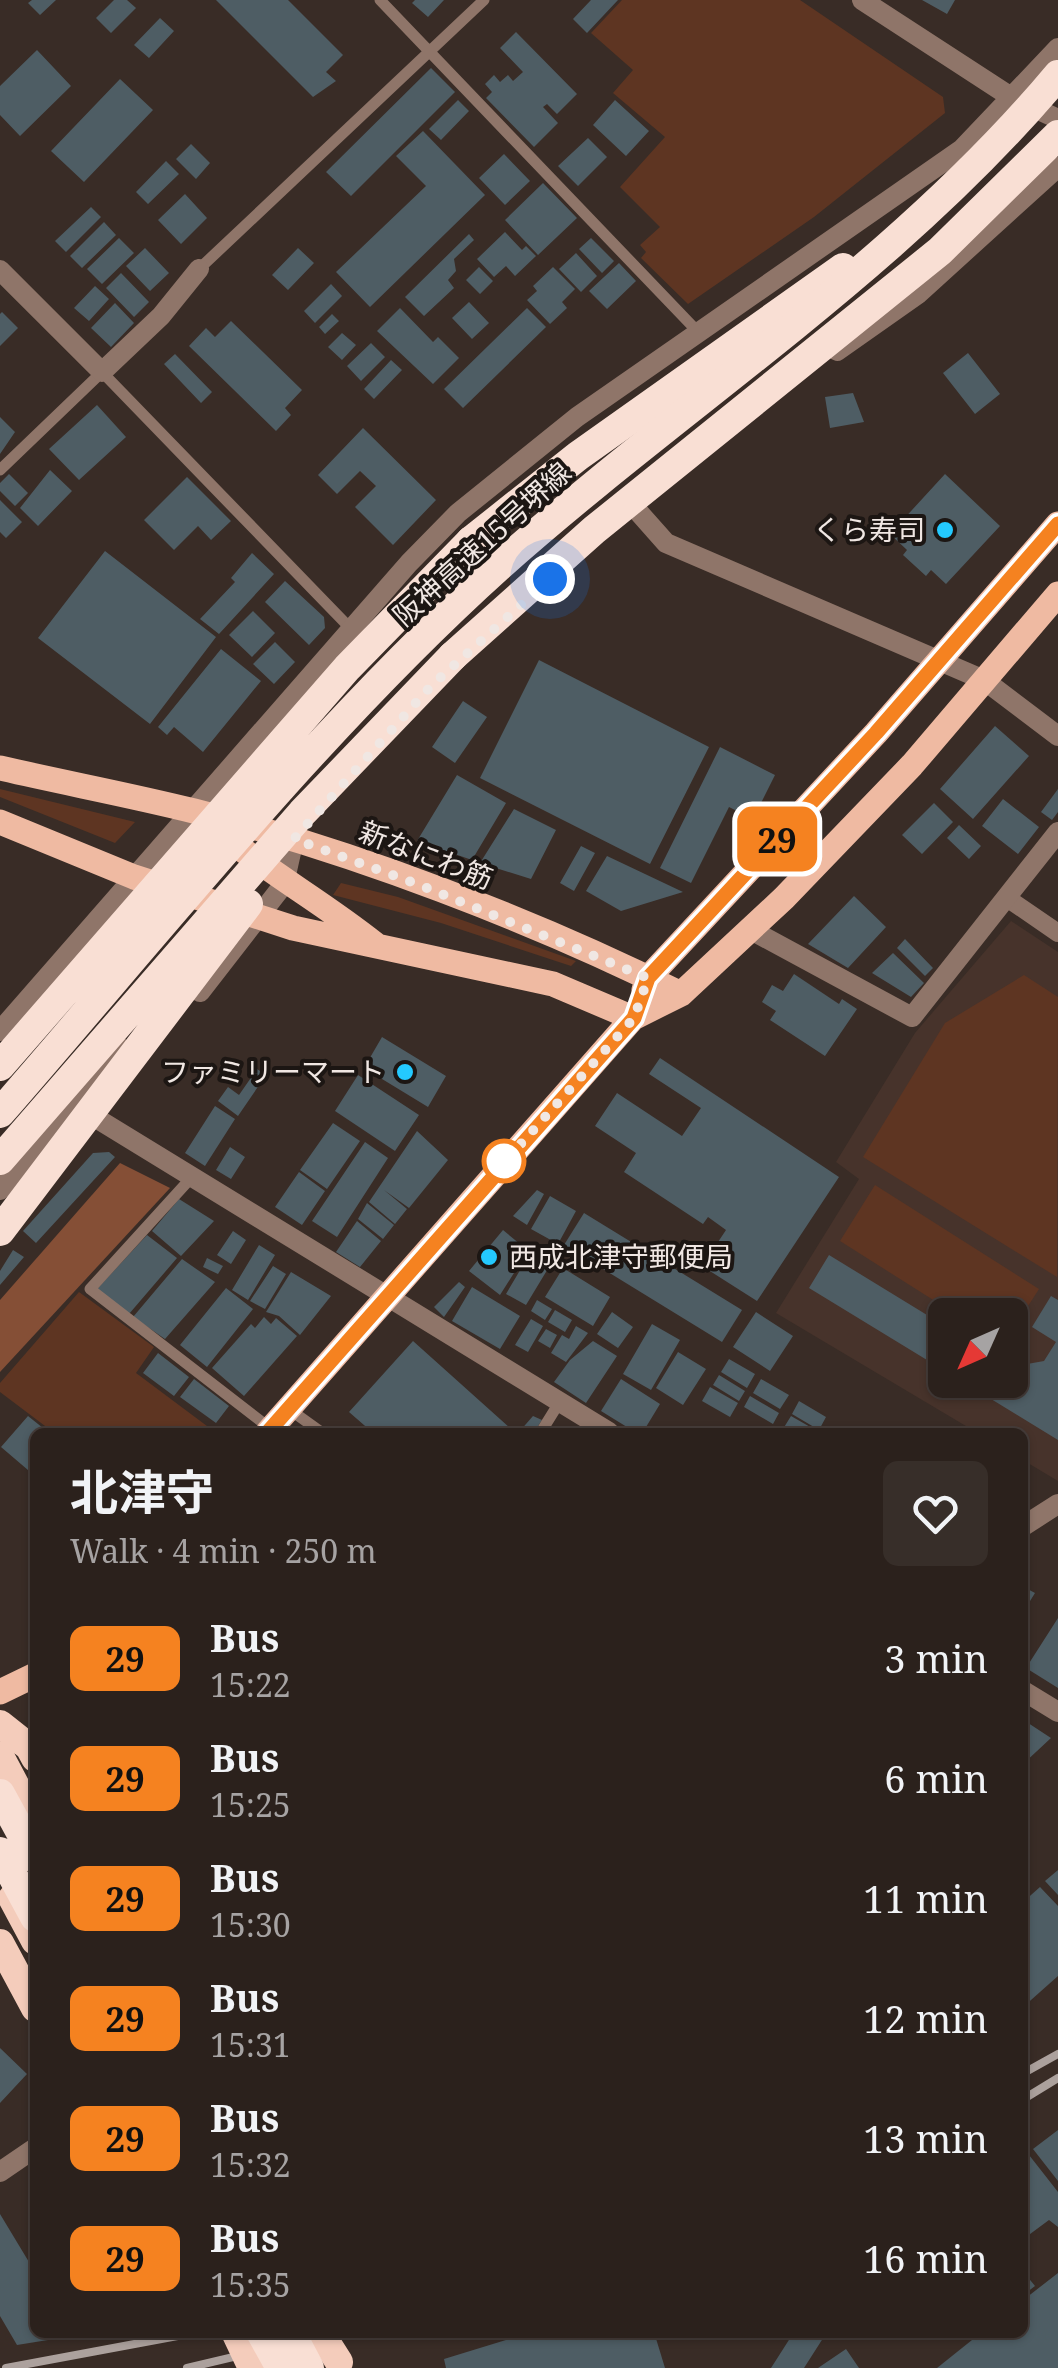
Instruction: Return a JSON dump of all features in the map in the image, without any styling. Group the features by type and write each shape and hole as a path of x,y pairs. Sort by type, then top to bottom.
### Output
{"highway":[{"name":"阪神高速15号堺線","path":"0,1113 320,748 430,632 568,508 794,324 975,168 1058,75"},
{"path":"0,1160 382,726 520,593 940,250 1058,135"},
{"path":"0,1062 347,668 460,552 578,456 818,287 975,168"},
{"path":"0,1230 382,726"},
{"path":"0,1724 30,1747"},
{"path":"0,1756 30,1813"},
{"path":"0,1794 30,1849"},
{"path":"0,1852 30,1908"},
{"path":"0,1875 30,1932"},
{"path":"0,1943 30,1999"},
{"path":"239,2338 252,2368"},
{"path":"264,2338 280,2368"},
{"path":"297,2338 333,2367"},
{"path":"322,2338 333,2367"}],"main road":[{"path":"634,1018 648,978 1058,524"},
{"path":"272,1428 634,1018 681,994 750,930 912,766 1058,594"},
{"name":"新なにわ筋","path":"0,768 194,811 364,862 681,994"},
{"path":"194,811 276,877 330,907 379,947"},
{"path":"0,822 134,877 246,913 379,947 553,984 634,1018"},
{"path":"0,1692 30,1677"}],"street":[{"path":"862,0 1011,97 1058,119"},
{"path":"0,1032 458,513 514,466 698,333 962,149 1058,48"},
{"path":"0,1190 246,913 276,877 294,839 431,686 750,412 918,294 1058,167"},
{"path":"0,270 102,372 161,316 200,270"},
{"path":"635,508 666,542 984,680 1058,736"},
{"path":"750,930 912,1016 1058,832"},
{"path":"134,877 294,839"},
{"path":"1007,898 1058,932"},
{"path":"0,1230 98,1120 246,913"},
{"path":"0,1062 602,1428"},
{"path":"1028,1523 1058,1504"},
{"path":"1028,1694 1058,1712"},
{"path":"0,2172 30,2151"}],"lane":[{"path":"380,0 698,333"},
{"path":"200,270 484,0"},
{"path":"0,470 102,372 351,630"},
{"path":"191,1178 90,1289 266,1428"},
{"path":"543,1428 559,1402"},
{"path":"288,1409 315,1428"}],"shaded area":[{"path":"622,0 800,0 943,97 945,113 814,217 688,304 641,258 646,252 640,245 660,227 620,187 665,137 613,93 633,70 591,33"},
{"path":"0,789 135,822 115,843 0,797"},
{"path":"341,883 398,897 576,961 571,966 441,923 333,895"},
{"path":"1011,921 1058,952 1058,1481 1028,1463 1028,1428 969,1428 776,1313 859,1179 836,1162 915,1033"},
{"path":"1024,975 1058,997 1057,1277 863,1157 945,1023"},
{"path":"120,1163 170,1188 0,1372 0,1300"},
{"path":"875,1185 1039,1289 1028,1306 1028,1298 930,1298 840,1241"},
{"path":"79,1292 154,1347 136,1373 210,1428 48,1428 0,1392 0,1383"}],"building":[{"path":"56,0 40,15 28,3"},
{"path":"114,0 127,0 136,8 111,33 96,18"},
{"path":"216,0 288,0 343,55 326,72 336,81 313,97"},
{"path":"444,0 428,17 412,3"},
{"path":"591,0 618,0 587,33 573,19"},
{"path":"922,0 955,0 947,14"},
{"path":"160,18 174,31 149,58 134,45"},
{"path":"516,32 577,94 557,114 547,104 543,107 558,123 534,147 486,98 492,92 485,84 494,75 500,82 508,75 513,81 523,72 500,48"},
{"path":"37,50 71,86 20,136 0,115 0,86"},
{"path":"431,68 455,92 351,196 326,172"},
{"path":"120,79 153,110 84,182 51,151"},
{"path":"458,100 469,111 441,140 429,129"},
{"path":"615,100 649,131 626,156 593,125"},
{"path":"423,131 485,195 370,307 336,272 426,186 396,156"},
{"path":"588,138 607,157 578,186 558,166"},
{"path":"191,144 210,163 196,179 176,159"},
{"path":"504,154 530,181 505,205 479,178"},
{"path":"166,161 179,174 148,204 136,192"},
{"path":"543,183 577,218 538,255 505,220"},
{"path":"185,194 207,218 181,244 158,220"},
{"path":"91,207 101,217 66,252 55,241"},
{"path":"104,222 116,235 82,268 70,256"},
{"path":"505,232 522,250 526,246 536,256 515,276 506,266 494,277 477,259"},
{"path":"469,234 474,240 454,259 456,271 448,280 454,288 424,316 405,297"},
{"path":"119,238 134,253 102,284 87,269"},
{"path":"591,238 614,261 602,273 579,249"},
{"path":"145,248 169,273 150,291 126,266"},
{"path":"298,248 314,263 288,290 272,275"},
{"path":"576,253 597,276 581,292 559,269"},
{"path":"619,263 636,281 607,309 589,291"},
{"path":"479,267 493,281 480,294 466,280"},
{"path":"553,267 575,289 562,302 567,308 550,324 527,300 537,291 533,286"},
{"path":"121,273 149,302 134,317 106,288"},
{"path":"331,284 342,296 315,323 304,311"},
{"path":"95,286 109,299 89,321 74,308"},
{"path":"469,302 489,323 472,339 452,318"},
{"path":"115,303 134,323 111,347 91,328"},
{"path":"400,308 433,342 438,337 459,358 433,384 377,331"},
{"path":"527,308 546,327 463,408 444,389"},
{"path":"0,314 18,328 0,346"},
{"path":"332,314 339,321 325,334 319,327"},
{"path":"231,321 302,390 285,408 291,415 276,431 189,346 206,328 215,337"},
{"path":"342,333 356,345 342,360 328,347"},
{"path":"371,343 385,357 361,381 347,366"},
{"path":"968,353 1000,394 975,414 943,373"},
{"path":"175,354 212,392 201,403 164,364"},
{"path":"391,360 402,370 374,399 364,389"},
{"path":"853,393 864,422 830,428 825,397"},
{"path":"97,405 126,437 79,480 49,449"},
{"path":"0,417 15,432 0,454"},
{"path":"363,428 436,500 393,545 355,507 376,486 360,471 337,494 318,475"},
{"path":"50,470 72,491 38,526 20,508"},
{"path":"9,474 28,493 15,506 0,491 0,483"},
{"name":"くら寿司","path":"945,474 1000,526 946,584 931,570 926,576 903,555 907,550 890,534"},
{"path":"187,477 231,521 211,540 198,526 174,550 144,520"},
{"path":"0,500 22,522 6,538 0,532"},
{"path":"105,551 216,637 150,724 38,638"},
{"path":"252,553 274,574 219,634 200,619 235,582 231,578"},
{"path":"285,581 324,617 325,628 309,645 265,602"},
{"path":"253,611 275,633 252,657 229,635"},
{"path":"275,642 295,662 274,684 253,664"},
{"path":"221,649 261,681 203,752 174,727 167,735 158,727"},
{"path":"539,660 709,747 650,864 480,778"},
{"path":"463,701 487,717 455,763 432,747"},
{"path":"995,726 1029,756 973,819 940,789"},
{"path":"720,747 775,775 753,819 729,807 691,883 660,868"},
{"path":"457,775 506,803 472,860 417,841"},
{"path":"1058,789 1058,812 1052,820 1041,812"},
{"path":"1003,799 1039,827 1018,854 982,826"},
{"path":"934,803 953,822 922,854 902,835"},
{"path":"514,809 556,830 531,879 480,863"},
{"path":"959,825 981,846 969,859 947,838"},
{"path":"581,846 595,853 574,891 560,883"},
{"path":"607,856 683,892 621,911 586,891"},
{"path":"854,896 886,927 848,968 808,944"},
{"path":"905,939 933,968 925,976 897,948"},
{"path":"893,953 924,983 911,997 872,973"},
{"path":"794,974 839,1004 842,999 857,1009 825,1056 770,1020 776,1011 762,1002 772,985 783,991"},
{"name":"ファミリーマート","path":"382,1037 446,1076 428,1107 364,1068"},
{"path":"660,1058 839,1177 757,1301 702,1266 726,1230 708,1217 703,1224 624,1172 636,1153 595,1126 617,1093 682,1136 701,1108 649,1074"},
{"path":"257,1069 266,1075 238,1116 218,1101 228,1087 239,1095"},
{"path":"358,1075 419,1115 395,1151 335,1111"},
{"path":"215,1106 235,1119 205,1166 185,1153"},
{"path":"333,1123 360,1141 327,1189 300,1170"},
{"path":"417,1131 448,1160 409,1208 384,1190 407,1209 395,1224 369,1202"},
{"path":"365,1142 388,1158 337,1237 312,1221"},
{"path":"230,1147 245,1157 231,1179 216,1170"},
{"path":"109,1152 115,1157 36,1243 23,1231 93,1153"},
{"path":"299,1172 325,1191 302,1225 275,1207"},
{"path":"537,1190 544,1194 527,1225 513,1216"},
{"path":"550,1196 576,1211 558,1244 531,1229"},
{"path":"179,1199 214,1221 181,1256 152,1231"},
{"path":"367,1203 394,1225 383,1239 358,1219"},
{"path":"584,1213 742,1310 722,1342 564,1245"},
{"path":"357,1221 381,1241 360,1267 336,1252"},
{"path":"503,1230 526,1249 526,1254 500,1295 469,1271"},
{"path":"233,1231 246,1240 231,1264 217,1255"},
{"path":"147,1235 177,1258 129,1314 97,1289"},
{"path":"259,1245 275,1255 248,1300 232,1290"},
{"path":"13,1250 24,1257 0,1285 0,1271"},
{"path":"529,1255 549,1267 526,1305 506,1294"},
{"path":"829,1255 928,1316 928,1361 809,1288"},
{"path":"207,1258 223,1266 218,1274 203,1267"},
{"path":"182,1259 215,1282 165,1339 133,1317"},
{"path":"273,1266 286,1274 265,1309 250,1301"},
{"path":"563,1268 610,1297 593,1326 545,1297"},
{"path":"291,1272 331,1296 300,1335 279,1316 266,1312"},
{"path":"459,1282 465,1287 444,1317 434,1307"},
{"path":"472,1287 520,1316 500,1349 452,1321"},
{"path":"226,1288 253,1309 207,1367 180,1345"},
{"path":"1051,1296 1058,1300 1058,1440 989,1398 1028,1398 1028,1364 1044,1361 1056,1342 1032,1327"},
{"path":"537,1300 552,1309 545,1320 531,1311"},
{"path":"555,1310 572,1320 565,1332 548,1322"},
{"path":"612,1312 633,1327 618,1348 597,1334"},
{"path":"756,1312 793,1336 770,1371 733,1347"},
{"path":"264,1317 271,1324 276,1318 297,1336 244,1396 212,1368 251,1324 255,1328"},
{"path":"531,1319 543,1326 528,1352 515,1345"},
{"path":"652,1324 680,1340 651,1390 623,1374"},
{"path":"576,1326 588,1333 566,1362 551,1353 562,1335 569,1339"},
{"path":"546,1329 557,1335 550,1348 538,1341"},
{"path":"413,1341 510,1428 367,1428 349,1412"},
{"path":"593,1341 617,1356 586,1403 554,1382 570,1360"},
{"path":"678,1352 706,1369 683,1405 656,1388"},
{"path":"158,1353 189,1377 174,1396 143,1373"},
{"path":"729,1359 755,1374 747,1388 721,1372"},
{"path":"719,1375 745,1391 739,1401 713,1385"},
{"path":"194,1379 229,1406 216,1423 180,1397"},
{"path":"621,1379 660,1404 645,1428 629,1428 601,1411"},
{"path":"761,1379 789,1395 780,1409 753,1393"},
{"path":"710,1387 738,1403 730,1417 702,1401"},
{"path":"750,1396 779,1413 773,1424 744,1407"},
{"path":"799,1401 826,1417 820,1428 816,1428 792,1414"},
{"path":"28,1416 43,1428 30,1428 30,1472 1,1447"},
{"path":"533,1416 542,1420 537,1428 522,1428"},
{"path":"791,1416 812,1428 784,1428"},
{"path":"1058,1618 1058,1688 1028,1669"},
{"path":"1028,1723 1051,1738 1028,1759"},
{"path":"1058,1870 1058,1895 1045,1881"},
{"path":"1040,1887 1058,1906 1058,1976 1028,2003 1028,1898"},
{"path":"0,2048 27,2074 0,2103"},
{"path":"1058,2130 1058,2181 1033,2149"},
{"path":"1028,2154 1058,2192 1058,2227 1049,2220 1028,2236"},
{"path":"0,2214 30,2264 30,2338 60,2338 17,2345 0,2316"},
{"path":"1058,2273 1058,2368 937,2368 974,2338 1028,2338 1028,2296"},
{"path":"512,2338 656,2338 665,2368 446,2368 444,2359"},
{"path":"790,2338 823,2338 804,2368 771,2368"},
{"path":"846,2349 859,2368 818,2368"}],"railway":[{"path":"1028,2071 1058,2054"},
{"path":"1028,2096 1058,2078"},
{"path":"6,2368 167,2338"},
{"path":"187,2368 314,2338"}],"bus line":[{"name":"29","path":"272,1428 634,1018 648,978 876,733 1058,524"}],"place":[{"name":"くら寿司","path":"945,530"},
{"name":"ファミリーマート","path":"405,1072"},
{"name":"西成北津守郵便局","path":"489,1257"}],"route":[{"path":"504,1161 501,1166 634,1018 648,978 596,954 294,839 431,686 550,579"}]}
